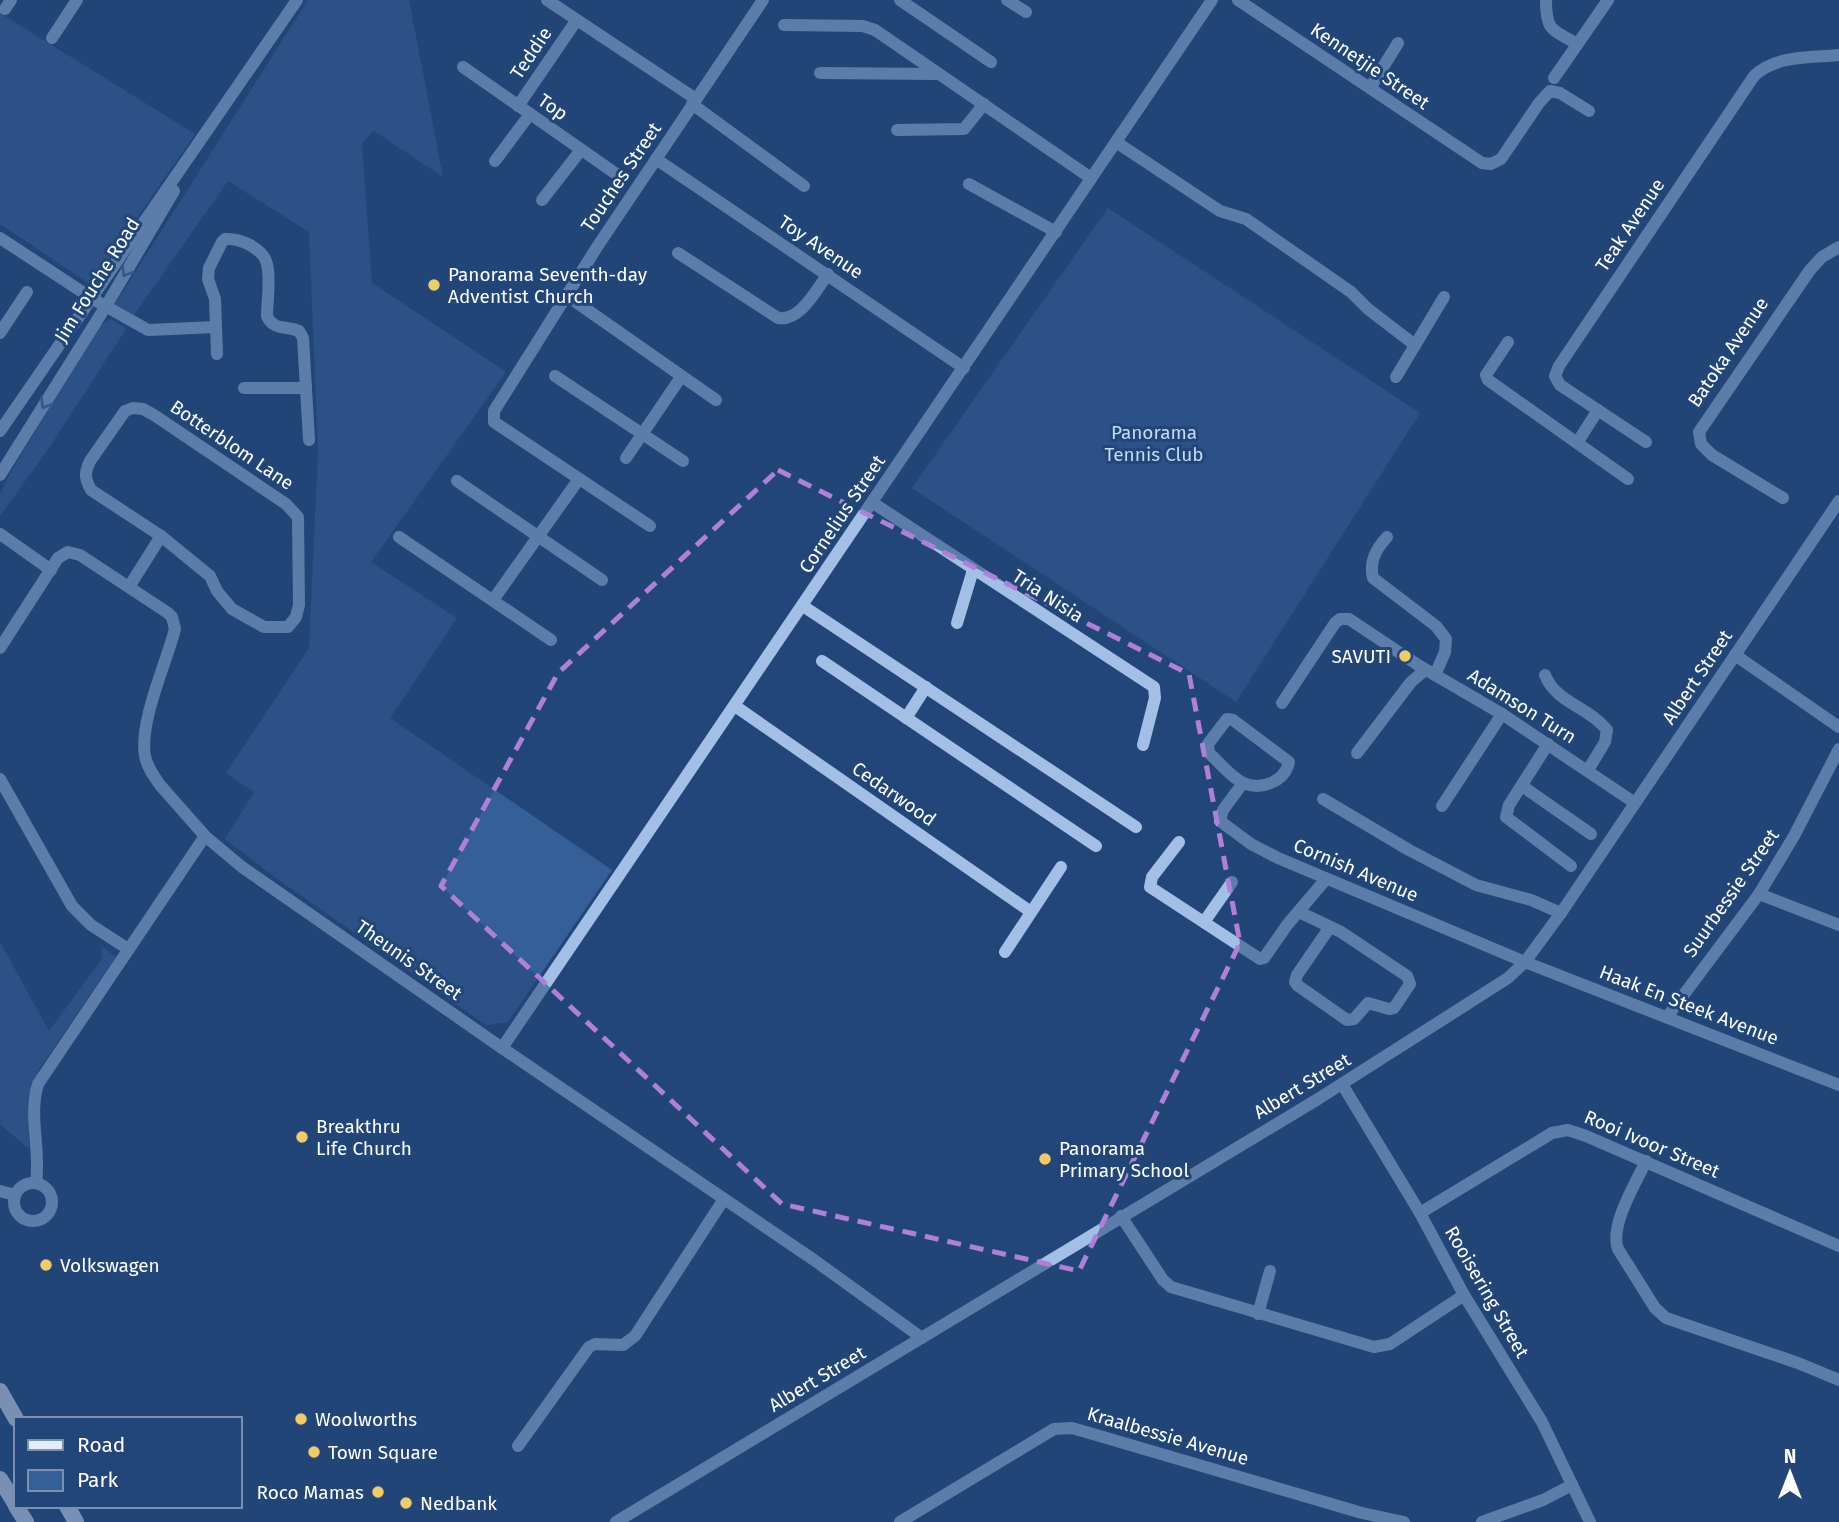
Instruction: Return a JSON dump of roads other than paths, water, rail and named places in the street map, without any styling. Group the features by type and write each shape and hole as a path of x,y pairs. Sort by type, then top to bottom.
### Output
{"main road":[{"path":"0,1391 15,1417"},
{"path":"0,1479 14,1503"}],"street":[{"path":"52,38 77,0"},
{"name":"Jim Fouche Road","path":"0,431 297,0"},
{"path":"547,0 694,102 804,186"},
{"name":"Touches Street","path":"579,479 495,422 495,411 566,295 763,0"},
{"path":"1007,0 1026,12"},
{"name":"Cornelius Street","path":"502,1048 1212,0"},
{"name":"Kennetjie Street","path":"1238,0 1482,163 1491,164 1501,159 1539,103 1550,92 1560,93 1589,111"},
{"path":"1546,0 1549,27 1577,44"},
{"path":"1554,78 1608,0"},
{"path":"903,1 991,62"},
{"name":"Teddie","path":"519,106 576,21"},
{"path":"784,25 869,27 1091,178"},
{"path":"1370,88 1398,43"},
{"name":"Teak Avenue","path":"1646,442 1555,379 1559,366 1759,70 1776,63 1839,55"},
{"name":"Top","path":"463,67 622,178"},
{"path":"820,74 937,74"},
{"name":"Jim Fouche Road","path":"0,475 106,306 226,104"},
{"path":"897,130 964,129 985,104"},
{"path":"495,161 530,114"},
{"path":"1116,142 1220,211 1246,219 1351,292 1368,309 1415,345"},
{"path":"542,200 581,150"},
{"name":"Toy Avenue","path":"656,159 964,368"},
{"path":"969,184 1056,232"},
{"path":"0,238 93,299 152,331 216,327"},
{"path":"216,354 215,299 208,279 209,268 225,239 240,240 259,253 267,266 269,322 275,326 299,331 303,338 309,440"},
{"name":"Batoka Avenue","path":"1783,498 1712,455 1702,444 1699,432 1810,270 1822,257 1839,247"},
{"path":"678,253 783,320 794,316 828,274"},
{"path":"0,333 27,292"},
{"path":"566,295 716,400"},
{"path":"1396,377 1444,297"},
{"path":"1508,342 1486,375 1488,380 1628,478"},
{"path":"555,376 683,461"},
{"path":"626,458 681,377"},
{"path":"244,388 306,388"},
{"name":"Botterblom Lane","path":"133,408 143,409 154,415 286,504 298,517 299,605 293,623 281,628 264,627 232,609 217,591 210,576 161,536 100,498 86,481 86,470 90,461 125,411 133,408"},
{"path":"1577,443 1598,410"},
{"path":"493,600 579,479 650,526"},
{"path":"457,481 602,580"},
{"name":"Tria Nisia","path":"873,503 1154,687 1155,698 1143,745"},
{"name":"Albert Street","path":"616,1522 1342,1084 1495,988 1525,962 1561,913 1837,507"},
{"path":"0,534 51,570"},
{"path":"0,648 62,554 68,552 80,555 128,587 161,536"},
{"path":"399,537 551,640"},
{"path":"1357,753 1411,682 1426,670 1446,647 1446,639 1436,626 1373,578 1371,570 1374,555 1387,537"},
{"path":"957,623 973,570"},
{"name":"Theunis Street","path":"128,587 168,613 175,623 174,635 146,727 145,756 153,775 205,836 242,867 922,1338"},
{"path":"803,606 1136,827"},
{"name":"Adamson Turn","path":"1282,704 1335,623 1340,619 1349,620 1426,670 1503,714 1635,803"},
{"path":"1735,655 1839,727"},
{"path":"822,661 1096,846"},
{"name":"Adamson Turn","path":"1545,675 1553,690 1597,719 1607,730 1605,743 1588,770"},
{"path":"905,718 926,687"},
{"name":"Cedarwood","path":"735,706 1031,912"},
{"path":"1442,806 1503,714"},
{"path":"1227,719 1233,720 1289,763 1274,783 1243,783 1209,753 1208,749 1208,744 1227,719"},
{"path":"1548,744 1507,808 1509,820 1571,866"},
{"name":"Suurbessie Street","path":"1667,1017 1759,894 1794,836 1839,749"},
{"path":"0,779 72,906 91,925 128,949"},
{"name":"Cornish Avenue","path":"1243,783 1223,810 1220,818 1222,824 1269,853 1326,879 1525,962"},
{"path":"1522,786 1591,834"},
{"path":"1323,799 1409,850 1476,885 1531,900 1561,913"},
{"path":"36,1183 34,1105 38,1084 205,836"},
{"path":"1179,842 1152,877 1150,887 1261,959 1326,879"},
{"path":"1005,952 1061,867"},
{"path":"1204,922 1232,882"},
{"path":"1759,894 1839,925"},
{"path":"1299,912 1341,932 1407,976 1410,984 1394,1008 1367,1003 1354,1018 1347,1020 1297,985 1297,975 1330,927"},
{"name":"Haak En Steek Avenue","path":"1525,962 1839,1085"},
{"name":"Rooisering Street","path":"1342,1084 1420,1213 1464,1295 1542,1422 1590,1522"},
{"name":"Rooi Ivoor Street","path":"1420,1213 1559,1131 1573,1131 1839,1246"},
{"path":"1646,1161 1618,1224 1615,1239 1618,1249 1655,1308 1673,1322 1839,1380"},
{"path":"36,1183 46,1188 52,1198 51,1209 43,1218 32,1221 21,1217 15,1207 15,1195 23,1186 36,1183"},
{"path":"0,1191 15,1195"},
{"path":"519,1446 589,1348 595,1344 623,1345 635,1336 724,1199"},
{"path":"1121,1216 1167,1284 1340,1339 1379,1347 1390,1344 1464,1295"},
{"path":"1258,1314 1270,1271"},
{"name":"Kraalbessie Avenue","path":"900,1522 1062,1427 1361,1518 1405,1522"},
{"path":"1482,1522 1543,1500 1572,1485"}],"place":[{"name":"Panorama Seventh-day Adventist Church","path":"434,285"},
{"name":"SAVUTI","path":"1405,656"},
{"name":"Breakthru Life Church","path":"302,1137"},
{"name":"Panorama Primary School","path":"1045,1159"},
{"name":"Volkswagen","path":"46,1265"},
{"name":"Woolworths","path":"301,1419"},
{"name":"Town Square","path":"314,1452"},
{"name":"Roco Mamas","path":"378,1492"},
{"name":"Nedbank","path":"406,1503"}],"park label":[{"name":"Panorama Tennis Club","path":"1154,443"}]}
